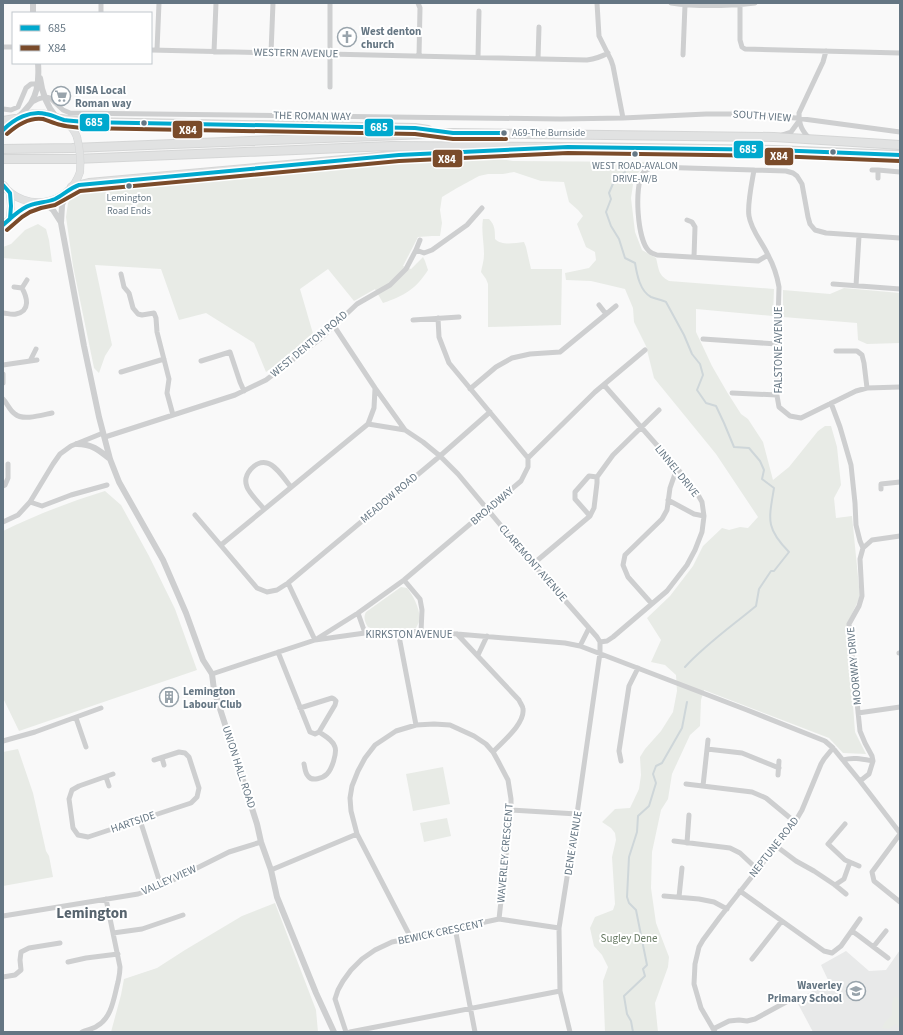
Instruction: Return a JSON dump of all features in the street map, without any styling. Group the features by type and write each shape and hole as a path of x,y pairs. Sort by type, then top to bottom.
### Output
{"highway":[{"path":"3,121 17,118"},
{"path":"59,118 83,122 415,128 453,133"},
{"path":"3,149 72,148 453,133 774,137 900,145"},
{"path":"3,159 74,159 391,146 774,150 900,155"},
{"path":"69,190 89,183 399,155 568,147"}],"main road":[{"path":"3,130 17,118 35,113 42,113 59,118 70,127 77,137 81,160 80,172 76,182 69,190 56,199 40,202 26,207 3,225"},
{"path":"3,186 10,193 23,200 40,202"},
{"path":"10,193 10,219"}],"street":[{"path":"157,50 159,3"},
{"path":"214,52 216,3"},
{"path":"271,53 273,3"},
{"path":"330,3 330,87"},
{"path":"418,3 420,8 419,56"},
{"path":"597,3 599,36 613,66 623,118"},
{"path":"671,3 703,6 755,3"},
{"path":"683,55 685,5"},
{"path":"740,5 740,40 742,47 745,49 900,53"},
{"path":"478,57 480,11"},
{"path":"538,59 539,27"},
{"name":"WESTERN AVENUE","path":"152,50 538,59 594,59 608,53"},
{"path":"811,140 803,132 799,120 799,113 823,62 826,51"},
{"path":"38,65 39,84 48,106 59,118"},
{"path":"3,109 11,110 18,107 26,88 31,84 39,84"},
{"path":"17,118 32,102 39,84"},
{"path":"32,102 45,97"},
{"name":"THE ROMAN WAY","path":"45,97 50,98 63,110 70,113 561,119 623,118"},
{"name":"SOUTH VIEW","path":"623,118 740,114 900,132"},
{"path":"774,137 791,132 799,120"},
{"path":"768,255 758,261 657,255 648,250 642,237 639,222 638,194 640,179 643,173 654,167 786,171 797,176 802,184 808,217 810,224 815,230 826,233 900,238"},
{"name":"FALSTONE AVENUE","path":"754,170 748,215 750,223 776,271 779,287 776,390 779,407 790,416 801,418 856,391 867,388 900,387"},
{"path":"872,170 900,172"},
{"path":"878,170 878,178"},
{"path":"61,223 62,205 69,190"},
{"path":"40,202 57,214 61,223"},
{"path":"416,250 424,253 432,250 467,225 482,208"},
{"path":"687,220 692,222 695,228 694,257"},
{"name":"UNION HALL ROAD","path":"61,223 84,346 99,417 110,458 119,482 163,560 186,613 203,660 212,674 214,690 271,870 277,897 316,993 334,1032"},
{"path":"856,286 859,236"},
{"name":"WEST DENTON ROAD","path":"3,522 18,515 30,502 60,454 71,446 104,435 173,416 244,391 266,380 320,339 357,304 390,285 406,269 420,240"},
{"path":"121,274 124,287 129,292 133,308 138,314 142,315 154,313 156,318 157,332 169,379 167,393 173,416"},
{"path":"22,288 27,280"},
{"path":"833,284 900,289"},
{"path":"14,286 22,288"},
{"path":"3,313 16,314 20,313 26,308 26,298 22,288"},
{"path":"599,305 606,314"},
{"path":"470,389 496,367 512,358 530,354 560,352 616,306"},
{"path":"413,320 459,317"},
{"path":"438,318 439,337 449,363 528,458 595,392 645,350"},
{"name":"CLAREMONT AVENUE","path":"334,326 405,430 440,456 458,474 600,642"},
{"path":"703,339 777,344"},
{"path":"30,361 36,349"},
{"path":"836,351 857,351 862,355 867,388"},
{"path":"201,361 230,352 244,391"},
{"path":"121,372 164,359"},
{"path":"3,365 37,360"},
{"path":"3,374 3,383"},
{"name":"LINNEL DRIVE","path":"600,642 607,641 613,637 667,591 687,565 695,550 702,532 704,516 702,502 697,492 604,385"},
{"path":"221,545 368,424 374,408 375,388"},
{"path":"732,393 777,395"},
{"path":"3,399 14,414 20,417 26,418 52,413"},
{"path":"831,403 851,464 856,525 863,548 872,540 900,536"},
{"path":"533,564 590,516 594,508 597,477 613,455 659,410"},
{"name":"MEADOW ROAD","path":"195,515 257,588 267,592 277,590 288,583 440,456 490,412"},
{"path":"368,424 405,430"},
{"path":"77,444 85,444 94,447 110,458"},
{"name":"BROADWAY","path":"315,640 358,613 404,580 521,481 528,467 528,458"},
{"path":"264,509 247,487 245,479 248,472 259,464 267,463 275,467 291,487"},
{"path":"3,486 8,478 8,464"},
{"path":"652,604 628,577 623,565 625,555 662,519 667,510 670,488 677,468"},
{"path":"590,516 575,499 575,492 589,476 597,477"},
{"path":"882,489 881,484 900,482"},
{"path":"30,502 42,506 71,495 107,485"},
{"path":"668,500 694,514 704,516"},
{"name":"MOORWAY DRIVE","path":"863,548 860,559 862,596 860,606 849,624 860,731 873,761"},
{"path":"404,580 420,599 422,610 421,632"},
{"path":"288,583 315,640"},
{"path":"358,613 365,633"},
{"path":"580,646 589,628"},
{"path":"398,631 416,725"},
{"name":"KIRKSTON AVENUE","path":"212,674 315,640 365,633 398,631 487,636 565,643 580,646 638,668"},
{"path":"457,634 519,700 523,708 522,717 516,728 493,752"},
{"path":"478,656 487,636"},
{"name":"DENE AVENUE","path":"570,1032 560,991 559,928 577,814 600,653 600,642"},
{"path":"278,652 300,708 310,732 315,734 319,732 336,701 332,698 300,708"},
{"path":"621,761 619,751 629,686 638,668 825,741 843,760 900,833 872,872 874,881 900,902"},
{"path":"858,713 900,707"},
{"path":"3,741 35,732 100,708"},
{"path":"76,718 86,747"},
{"name":"WAVERLEY CRESCENT","path":"411,938 357,834 351,811 350,798 352,786 358,771 365,758 375,745 396,731 416,725 450,725 474,736 486,744 493,752 508,780 511,810 499,919"},
{"path":"304,764 307,776 312,779 326,775 329,772 336,754 335,747 331,740 319,732"},
{"path":"703,786 708,740"},
{"name":"NEPTUNE ROAD","path":"714,1030 701,1008 694,984 695,964 699,947 702,940 795,822 802,810 821,764 833,748"},
{"path":"707,749 742,753 779,768"},
{"name":"HARTSIDE","path":"113,774 78,786 72,790 69,799 73,828 78,835 88,838 191,803 197,798 199,788 189,757 185,753 179,752 154,760"},
{"path":"162,758 164,765"},
{"path":"843,760 850,758 873,761 869,774 860,781"},
{"path":"778,775 780,761"},
{"path":"106,777 109,786"},
{"path":"686,784 752,792 766,798 795,822"},
{"path":"511,810 577,814"},
{"path":"687,843 689,815"},
{"path":"140,820 161,886"},
{"path":"845,824 828,844 845,860 859,866"},
{"path":"271,870 357,834"},
{"path":"674,841 730,848 740,853 758,869"},
{"name":"VALLEY VIEW","path":"3,916 138,894 161,886 229,852 261,842"},
{"path":"776,846 796,861 835,885 846,894"},
{"path":"835,885 844,879 850,862"},
{"path":"679,897 682,868"},
{"path":"740,891 781,922 824,951 832,953 841,946 860,919"},
{"path":"664,896 714,902 727,909"},
{"path":"82,1032 98,1026 104,1020 111,1009 120,974 118,954 106,899"},
{"path":"113,933 142,929 183,915"},
{"name":"BEWICK CRESCENT","path":"346,1032 335,999 338,990 343,981 362,959 375,950 392,942 499,919 559,928"},
{"path":"752,959 781,922"},
{"path":"455,928 475,1032"},
{"path":"874,946 886,930"},
{"path":"852,931 874,946 888,958"},
{"path":"3,977 15,975 21,970 21,952 29,948 60,943"},
{"path":"68,962 118,954"},
{"path":"350,1032 560,991"},
{"path":"714,1030 729,1021 747,1021 755,1018 788,1001"}],"shaded area":[{"name":"Waverley Primary School","path":"900,950 900,1032 813,1032 796,1000 829,982 821,965 846,951 869,971 886,970"}],"green space":[{"name":"Sugley Dene","path":"486,157 513,161 655,162 642,168 634,178 631,198 635,232 642,250 656,258 661,274 669,281 774,289 773,316 696,309 696,332 712,366 727,392 741,414 748,419 763,442 773,480 789,467 818,431 825,426 831,426 837,447 841,485 834,498 836,518 852,516 860,597 847,624 855,732 866,754 843,753 829,738 704,690 701,700 700,726 690,735 672,774 668,799 661,810 652,852 651,888 656,923 669,957 668,967 655,1003 658,1032 605,1032 603,981 608,967 602,955 594,946 590,928 595,917 613,910 615,904 612,857 616,840 615,833 611,828 602,822 615,809 630,808 639,789 641,775 640,757 661,731 673,712 677,691 676,675 665,665 651,662 661,640 647,618 670,596 693,566 703,546 722,528 729,530 740,527 748,528 758,517 716,454 654,378 646,346 634,322 633,308 625,289 591,281 566,280 565,273 589,268 596,260 595,252 586,247 577,224 583,216 569,202 564,182 541,181 514,172 488,174 479,176 442,197 440,210 442,223 440,236 418,237 403,266 411,269 423,257 428,270 419,282 409,291 383,303 375,289 354,301 328,269 300,289 314,337 266,372 254,343 206,313 179,320 161,269 95,265 112,345 105,356 99,373 94,368 73,266 66,217 68,203 73,194 90,189 120,190 404,160"},
{"path":"483,219 489,219 491,221 494,228 495,239 501,243 508,244 524,242 531,269 562,269 561,325 488,327 488,284 481,272 484,257 482,227"},
{"path":"38,224 46,229 52,262 3,258 3,247 11,244 25,230"},
{"path":"844,288 900,293 900,343 867,344 858,340 857,323 783,317 783,290 830,294"},
{"path":"105,491 121,505 149,556 175,609 197,670 19,731 3,698 3,531 53,509"},
{"path":"401,587 407,588 416,604 420,618 416,628 373,629 368,627 365,620 366,612"},
{"path":"18,749 33,793 53,877 3,886 3,752"},
{"path":"443,767 450,804 413,811 406,774"},
{"path":"447,818 451,836 424,842 420,823"},
{"path":"275,903 316,1010 318,1032 111,1032 124,979 157,968 242,916"},
{"path":"894,997 897,997 899,1001 900,1029 896,1024 889,1029 882,1028 885,1022 892,1015 892,1003"}],"waterway":[{"path":"625,172 615,179 609,193 611,199 606,212 611,226 619,239 625,258 635,263 638,277 644,291 651,297 666,302 684,335 692,354 700,364 703,375 697,390 706,403 716,406 734,447 749,448 760,461 764,470 762,479 774,488 770,516 772,529 781,544 789,552 774,571 771,571 759,589 756,606 710,643 685,667"},
{"path":"633,1032 631,1021 627,1014 624,996 645,976 643,969 647,965 636,910 629,903 627,897 629,857 637,832 638,816 649,806 656,783 653,774 656,766 662,763 682,728 687,702"}],"transit line":[{"name":"685","path":"3,130 12,122 23,116 40,113 64,120 83,122 415,128 453,133 506,133"},
{"name":"X84","path":"7,134 24,122 33,119 43,119 64,126 83,128 415,134 453,139 506,139"},
{"name":"685","path":"3,225 25,207 55,199 79,185 399,155 568,147 774,150 900,155"},
{"name":"X84","path":"7,230 30,212 55,205 80,191 399,161 568,153 774,156 900,161"},
{"name":"685","path":"3,185 10,193 11,206 10,219 3,225"}],"place":[{"name":"West denton church","path":"347,37"},
{"name":"NISA Local Roman way","path":"61,96"},
{"name":"A69-The Burnside","path":"504,133"},
{"name":"WEST ROAD-AVALON DRIVE-W/B","path":"635,154"},
{"name":"Lemington Road Ends","path":"129,186"},
{"name":"Lemington Labour Club","path":"169,697"},
{"name":"Waverley Primary School","path":"856,991"}],"district":[{"name":"Lemington","path":"92,913"}]}
